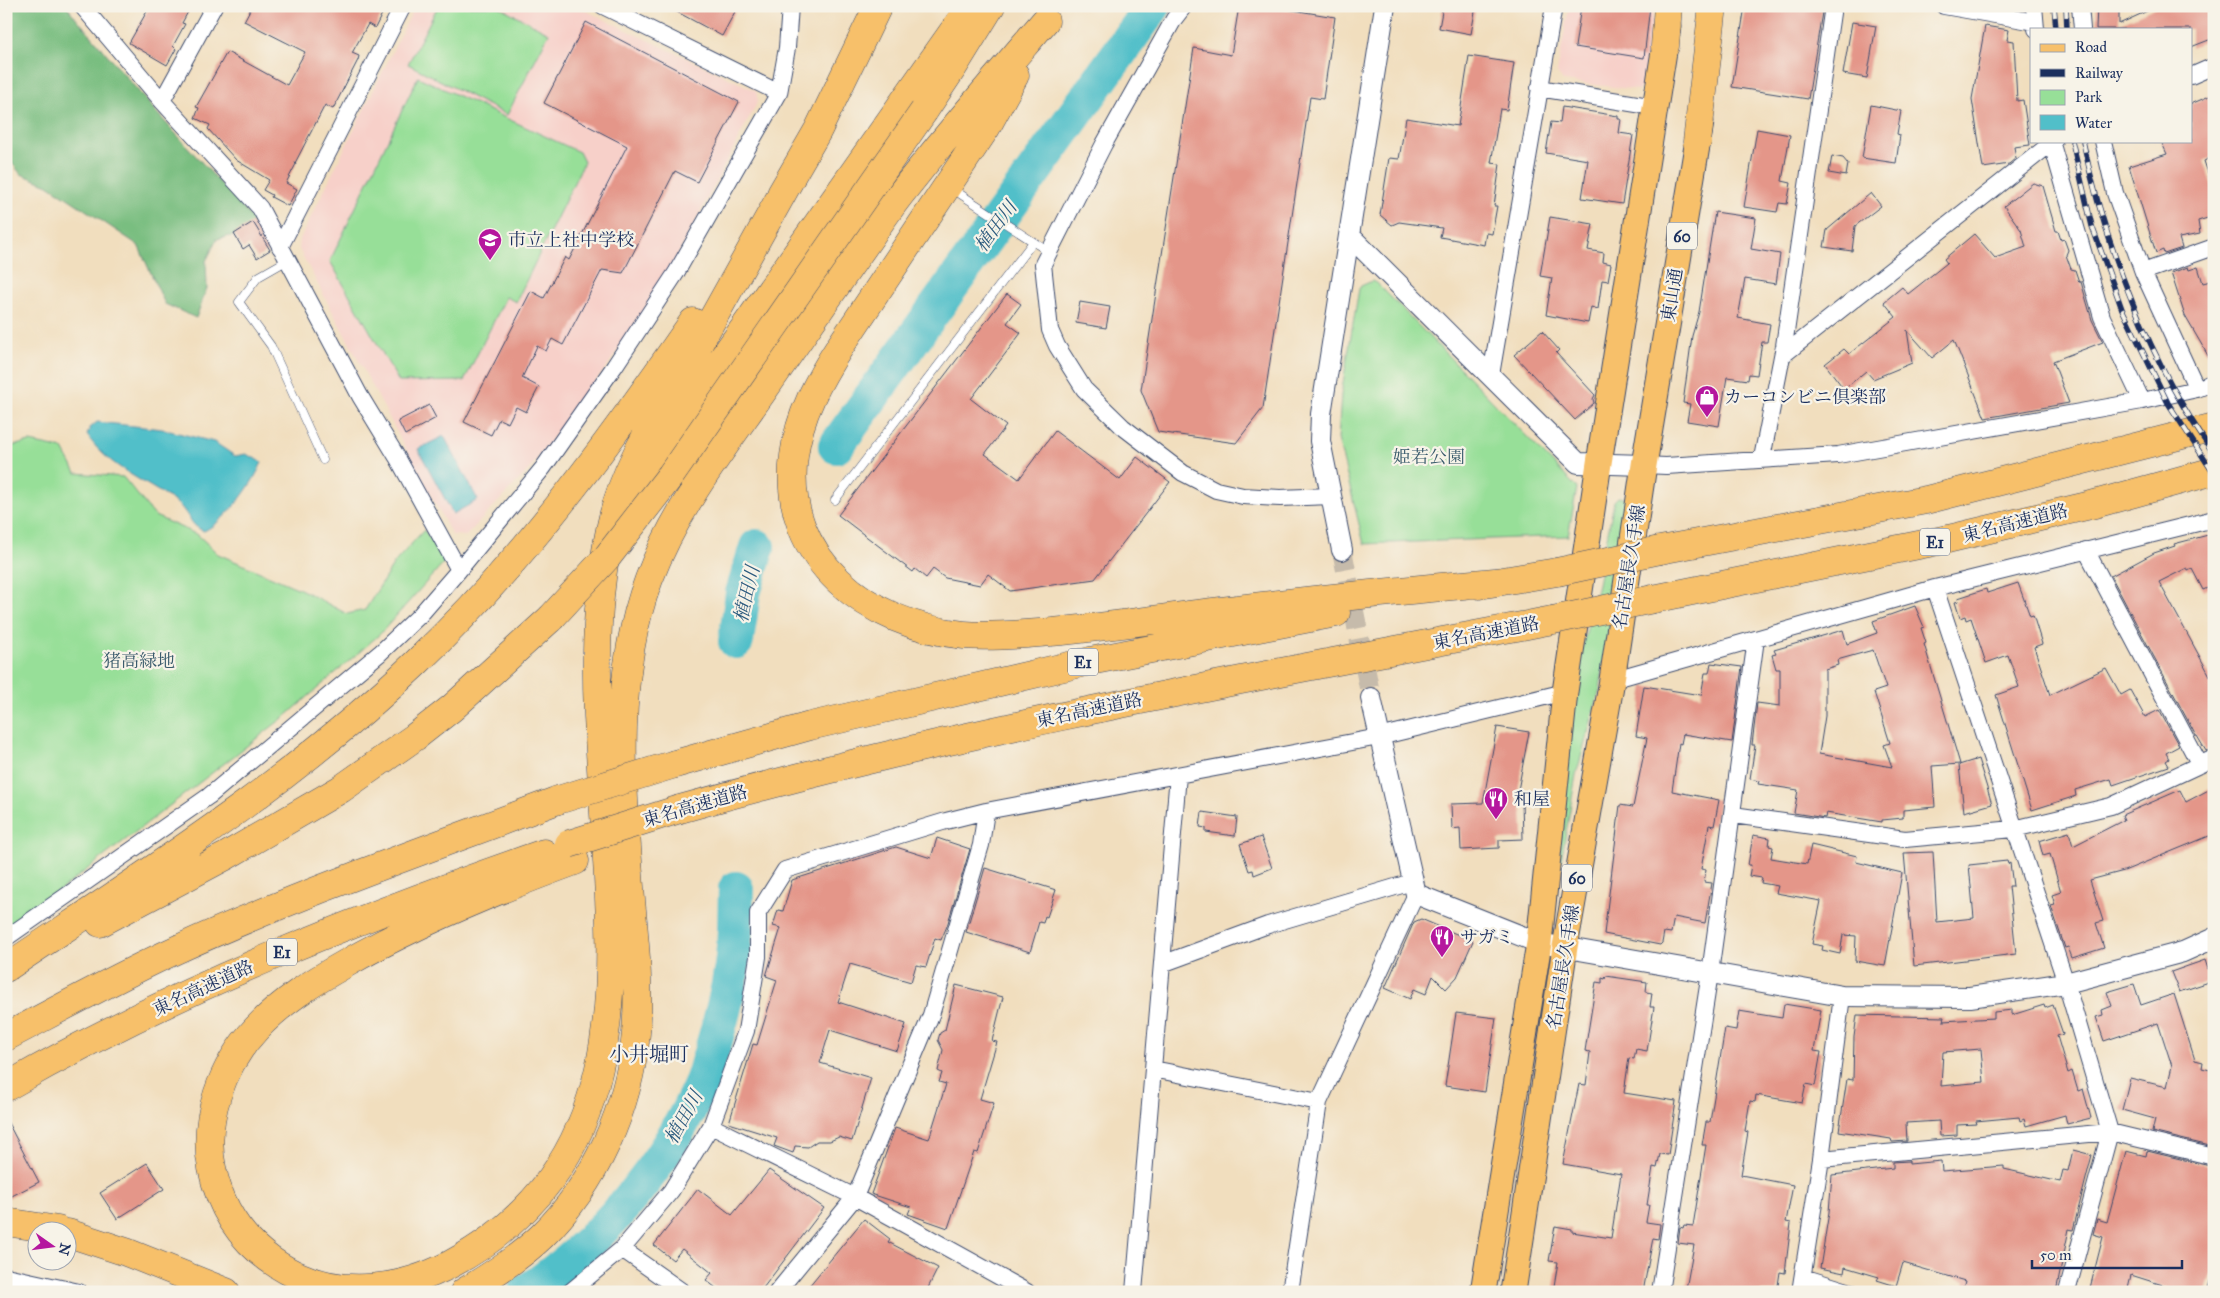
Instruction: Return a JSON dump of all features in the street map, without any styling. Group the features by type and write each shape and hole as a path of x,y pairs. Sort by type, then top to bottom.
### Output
{"highway":[{"path":"572,852 371,949 301,991 254,1030 238,1052 224,1076 215,1102 210,1130 210,1160 216,1185 225,1209 237,1229 256,1249 277,1265 302,1278 327,1286 354,1289 379,1288 409,1282 436,1271 486,1242 513,1221 537,1196 568,1152 588,1112 597,1080 608,1016 610,941 597,691 601,581 614,512 623,484 647,434 822,121 878,6"},
{"path":"597,691 605,620 620,551 644,482 661,448 775,282 971,6"},
{"path":"6,973 226,856 341,789 415,737 452,708 551,618 608,556 666,482 924,110 991,6"},
{"path":"1665,46 1670,6"},
{"path":"1697,142 1713,6"},
{"path":"1049,13 986,128 822,375 808,403 799,429 792,481 802,529 828,572 847,590 888,614 914,624 955,634 989,636 1075,630 1307,599 1495,582"},
{"path":"464,1292 517,1257 541,1236 562,1212 598,1160 612,1131 624,1098 633,1058 638,1002 625,798 624,731 627,686 633,634 661,551 697,486 901,192 1049,13"},
{"path":"6,968 202,835 305,759 380,697 448,632 519,555 589,468 646,390 791,178"},
{"name":"E1","path":"6,1037 89,992 186,945 276,908 558,800 675,764 810,726 1090,660 1926,500 2214,427"},
{"name":"東名高速道路","path":"6,1087 194,990 435,891 572,852 681,817 744,791 920,747 1104,706 1553,620 1948,539 2214,472"},
{"path":"6,1222 28,1225"},
{"path":"78,1236 126,1252 226,1292"}],"main road":[{"name":"東山通","path":"1644,465 1719,6"},
{"name":"60","path":"1599,463 1665,46"},
{"name":"名古屋長久手線","path":"1483,1292 1539,943 1566,692 1599,463"},
{"name":"名古屋長久手線","path":"1514,1292 1565,947 1612,680 1644,465"}],"street":[{"path":"82,6 162,101 260,208 360,396 459,570"},
{"path":"162,101 214,6"},
{"path":"283,254 403,6"},
{"path":"603,6 779,93"},
{"path":"6,938 209,796 380,653 420,615 459,570 542,468 614,367 676,273 779,93 787,48 790,6"},
{"path":"1184,6 1104,144 1043,264 1050,330 1056,346 1084,389 1123,427 1183,473 1216,490 1243,496 1280,498 1331,496"},
{"path":"1342,550 1320,441 1321,414 1385,6"},
{"path":"1490,375 1554,6"},
{"path":"1762,458 1782,356 1833,6"},
{"path":"1944,6 2035,19"},
{"path":"2080,6 2082,28"},
{"path":"2192,76 2214,66"},
{"path":"1540,88 1655,107"},
{"path":"1782,356 2052,142 2102,317 2142,400"},
{"path":"2103,142 2114,193 2143,272 2197,389"},
{"path":"1350,236 1578,463 1666,466 1762,458 1838,455 2142,400 2197,389 2214,382"},
{"path":"2143,272 2214,247"},
{"path":"1612,680 1935,588 2214,519"},
{"path":"1733,815 1905,839 2014,829 2111,806 2207,761 2086,550"},
{"path":"1935,588 2066,982 2110,1132 2068,1292"},
{"path":"1660,1292 1710,973 1756,638"},
{"path":"570,1292 622,1249 671,1191 711,1126 746,1031 758,957 758,913 785,870 946,821 986,811 1379,737 1566,692"},
{"path":"1290,1292 1319,1102 1414,888 1371,698"},
{"path":"1134,1292 1178,775"},
{"path":"777,1292 855,1197 931,1015 982,845 986,811"},
{"path":"1162,964 1268,925 1414,888 1539,943 1842,996 1970,997 2066,982 2183,952 2214,938"},
{"path":"1842,996 1821,1159 1801,1285 1851,1292"},
{"path":"1153,1070 1319,1102"},
{"path":"711,1126 855,1197 1027,1292"},
{"path":"1821,1159 2110,1132 2214,1157"},
{"path":"622,1249 683,1292"},
{"path":"12,1292 14,1277 79,1292"}],"lane":[{"path":"948,186 1048,252"},
{"path":"835,500 1033,242"},
{"path":"283,254 258,277 239,302 271,346 323,460"}],"shaded area":[{"name":"市立上社中学校","path":"415,6 576,6 756,91 758,101 668,274 608,365 531,467 466,536 452,535 299,249 300,239"},
{"path":"1569,6 1654,6 1645,85 1638,90 1563,81 1557,73"}],"green space":[{"path":"6,6 66,6 157,113 262,229 217,239 206,261 207,288 196,318 165,304 138,245 48,185 21,174 6,156"},
{"path":"438,6 498,6 549,33 507,115 408,64"},
{"path":"418,77 579,152 584,162 516,302 506,297 464,381 399,382 330,261"},
{"name":"姫若公園","path":"1372,281 1377,283 1577,488 1568,536 1364,544 1338,439 1341,395 1359,289 1361,286"},
{"name":"猪高緑地","path":"30,442 63,449 76,473 123,477 155,516 198,535 218,554 302,590 347,614 365,610 395,562 424,530 446,560 380,634 287,715 6,930 6,447"},
{"path":"1618,497 1625,498 1628,503 1600,689 1576,775 1554,901 1575,678 1598,584 1614,501"}],"water":[{"path":"97,422 162,429 214,442 235,456 246,454 262,462 246,491 238,501 222,519 204,531 192,522 179,505 105,456 87,435 90,428"},
{"path":"444,436 478,500 453,514 418,449"}],"building":[{"path":"150,6 191,6 182,23 185,24 173,46 176,49 167,65 129,43"},
{"path":"252,6 379,6 376,11 382,14 375,28 368,24 352,53 359,56 358,60 333,109 325,105 295,163 286,183 297,189 288,206 271,197 272,195 263,190 269,180 236,160 208,129 210,125 195,118 199,108 196,107 227,52 287,85 305,52 244,21"},
{"path":"666,6 738,6 722,36"},
{"path":"1239,6 1268,6 1335,17 1323,99 1310,97 1263,408 1236,443 1158,432 1141,390 1194,48 1231,55"},
{"path":"1443,6 1476,6 1471,34 1439,28"},
{"path":"1581,6 1650,6 1644,58 1575,47"},
{"path":"1745,6 1823,6 1808,99 1732,87"},
{"path":"2097,6 2119,6 2119,24 2158,6 2214,6 2214,38 2192,47 2192,28 2096,28"},
{"path":"586,22 739,102 697,182 675,171 623,273 602,270 563,345 552,339 546,351 537,346 522,378 539,387 526,412 516,407 508,423 499,419 491,435 464,422 531,291 544,298 565,257 569,260 627,146 544,103"},
{"path":"1852,22 1876,26 1867,78 1843,74"},
{"path":"1985,26 2009,30 2007,40 2014,41 2017,101 2023,100 2030,145 2014,147 2016,158 2009,164 1983,168 1972,99"},
{"path":"1469,56 1514,63 1507,110 1500,109 1491,163 1500,164 1494,206 1497,206 1492,234 1486,233 1484,245 1440,237 1442,228 1399,222 1392,225 1380,215 1389,158 1399,159 1406,118 1458,126"},
{"path":"2214,94 2214,156 2204,161 2214,191 2214,216 2198,221 2200,234 2179,238 2182,248 2164,254 2163,250 2156,253 2129,166 2167,154 2161,142 2192,142 2192,104"},
{"path":"1871,105 1901,111 1897,134 1900,135 1896,163 1862,158"},
{"path":"1562,107 1618,116 1618,119 1621,119 1619,133 1633,135 1622,204 1582,198 1588,160 1546,153 1551,122 1560,123"},
{"path":"1757,129 1790,135 1782,181 1791,183 1787,204 1779,203 1777,212 1744,207"},
{"path":"1832,156 1843,158 1848,164 1846,176 1829,173"},
{"path":"2033,183 2043,186 2056,231 2058,231 2061,240 2064,239 2068,250 2066,255 2071,269 2075,270 2079,282 2081,282 2092,320 2103,342 2053,361 2069,403 1985,418 1954,340 1932,358 1907,330 1912,363 1873,379 1866,371 1844,389 1825,364 1844,349 1849,354 1896,317 1884,302 1902,287 1908,294 1947,263 1944,259 1974,234 1995,258 2026,247 2021,230 2004,206"},
{"path":"1871,193 1881,206 1855,226 1852,251 1824,247 1827,230"},
{"path":"1715,212 1756,218 1751,249 1780,254 1776,284 1745,279 1738,318 1770,324 1767,342 1762,342 1757,375 1749,374 1748,380 1727,377 1719,426 1687,421 1690,404 1683,403 1692,336 1699,312"},
{"path":"1550,217 1593,224 1588,250 1604,253 1603,262 1611,264 1608,281 1602,280 1598,309 1591,307 1588,323 1546,315 1552,278 1540,276"},
{"path":"253,222 270,250 257,258 249,245 243,249 234,234"},
{"path":"2188,267 2189,270 2198,267 2203,283 2214,280 2214,366 2185,316 2171,273"},
{"path":"1007,294 1021,304 1007,323 1021,333 971,399 1006,426 985,454 1019,479 1055,431 1120,480 1137,457 1170,482 1095,579 1010,591 988,574 980,585 945,578 933,569 926,578 915,569 913,572 838,515"},
{"path":"1080,302 1110,307 1106,328 1076,323"},
{"path":"1542,331 1559,350 1556,353 1595,395 1594,403 1575,420 1514,355"},
{"path":"429,405 436,418 405,435 398,421"},
{"path":"2208,535 2209,538 2214,537 2214,585 2203,590 2192,569 2188,571 2187,568 2159,582 2214,683 2214,748 2206,751 2196,736 2111,576 2154,553 2175,546 2174,544"},
{"path":"2018,583 2030,616 2033,615 2042,644 2034,647 2050,695 2106,668 2121,695 2130,690 2145,717 2159,710 2179,746 2166,753 2169,759 2166,761 2169,766 2113,785 2111,779 2075,790 2076,796 2032,810 1996,695 2019,687 2008,655 1986,663 1971,618 1966,620 1965,616 1960,618 1955,602 1959,601 1958,598 1986,589 1987,593"},
{"path":"1915,606 1924,627 1921,628 1926,643 1924,644 1960,764 1932,766 1935,807 1903,810 1903,818 1882,820 1882,822 1826,813 1825,818 1794,813 1798,790 1758,784 1759,781 1750,779 1755,745 1752,745 1757,703 1780,706 1780,669 1776,669 1772,655 1776,654 1774,650 1843,630 1847,644 1877,633 1873,621","holes":["1873,650 1886,688 1874,692 1890,743 1884,745 1892,767 1819,754 1825,716 1825,669 1838,665 1837,660"]},
{"path":"1711,663 1742,667 1732,742 1683,734 1681,744 1679,743 1672,791 1719,800 1714,826 1709,825 1701,869 1706,870 1704,882 1712,883 1705,923 1674,917 1671,933 1664,932 1660,945 1604,934 1620,805 1633,807 1647,738 1636,736 1644,686 1701,695 1705,673 1709,673"},
{"path":"1497,727 1529,732 1516,801 1522,801 1523,839 1499,840 1499,848 1461,850 1460,828 1452,829 1451,804 1483,803"},
{"path":"1978,759 1992,804 1964,812 1959,765"},
{"path":"2214,787 2214,834 2124,871 2090,880 2103,921 2096,923 2104,948 2072,958 2068,947 2065,948 2051,906 2055,905 2052,895 2061,892 2050,854 2043,856 2039,841 2069,832 2073,846 2124,820 2122,815 2180,790 2186,802"},
{"path":"1202,812 1237,817 1235,836 1206,832 1206,828 1200,827"},
{"path":"1753,835 1770,838 1769,846 1773,847 1771,858 1807,864 1811,845 1857,856 1856,862 1902,873 1885,966 1855,961 1856,936 1843,935 1840,954 1822,950 1823,946 1812,944 1821,901 1776,893 1778,886 1761,883 1762,878 1749,876 1751,865 1748,865"},
{"path":"1261,837 1272,868 1254,875 1253,870 1249,871 1240,844"},
{"path":"937,838 970,849 947,926 941,940 935,938 926,967 916,965 911,982 850,964 838,1002 906,1024 897,1051 830,1030 820,1063 871,1078 852,1141 839,1137 830,1141 817,1141 808,1147 795,1146 793,1153 774,1146 777,1138 729,1123 753,1044 757,1045 777,980 766,976 781,928 773,926 778,910 783,911 792,880 896,847 931,858"},
{"path":"1933,852 1937,922 1974,918 1969,865 2007,861 2008,864 2010,863 2013,886 2009,886 2016,954 1914,966 1904,853"},
{"path":"985,868 1056,890 1047,917 1045,916 1043,923 1039,922 1030,952 966,932"},
{"path":"1421,919 1473,941 1457,977 1446,989 1433,976 1426,994 1414,989 1410,999 1385,988 1414,922"},
{"path":"2205,960 2212,981 2179,992 2171,972"},
{"path":"1606,976 1647,982 1646,992 1652,993 1650,1007 1654,1007 1647,1051 1636,1049 1634,1059 1629,1058 1624,1093 1676,1101 1668,1155 1660,1154 1657,1168 1653,1167 1647,1205 1649,1205 1646,1222 1660,1224 1658,1239 1653,1238 1643,1292 1553,1292 1558,1262 1549,1261 1555,1226 1572,1229 1572,1232 1611,1238 1621,1174 1563,1164 1579,1084 1586,1085 1590,1052 1585,1051 1596,982 1602,983 1602,978 1605,979"},
{"path":"2134,984 2141,1005 2174,994 2195,1060 2203,1062 2202,1068 2214,1071 2214,1147 2152,1132 2155,1119 2122,1110 2130,1078 2167,1087 2172,1066 2158,1023 2104,1041 2096,1017 2103,1015 2102,1010 2112,1006 2107,992"},
{"path":"956,985 1003,997 992,1041 997,1042 980,1099 994,1103 978,1153 974,1152 948,1228 908,1214 911,1207 871,1194 895,1128 929,1139 946,1084 939,1082 942,1073 938,1071 943,1050 938,1040 940,1033 945,1030"},
{"path":"1784,1004 1821,1010 1814,1051 1821,1052 1815,1086 1806,1084 1802,1103 1756,1095 1755,1102 1750,1101 1745,1131 1748,1132 1741,1175 1793,1185 1786,1222 1791,1223 1785,1273 1780,1272 1777,1292 1704,1292 1686,1289 1694,1245 1678,1243 1680,1227 1683,1228 1684,1225 1693,1226 1706,1145 1702,1145 1706,1122 1710,1122 1725,1028 1736,1030 1739,1011 1782,1018"},
{"path":"2044,1005 2045,1008 2053,1005 2063,1034 2057,1036 2068,1073 2072,1071 2078,1091 2083,1089 2091,1118 2067,1124 2065,1115 2026,1126 2024,1119 2020,1121 2019,1117 1976,1121 1977,1124 1957,1125 1957,1135 1940,1136 1939,1121 1906,1123 1907,1141 1892,1142 1891,1139 1839,1131 1847,1079 1853,1080 1854,1037 1857,1015 1944,1017 1943,1021 1994,1018 1994,1012 2012,1010 2012,1015","holes":["1981,1049 1984,1082 1941,1086 1943,1052"]},
{"path":"1456,1013 1496,1018 1485,1092 1445,1086"},
{"path":"6,1119 39,1182 6,1199"},
{"path":"2073,1150 2092,1155 2073,1230 2069,1229 2056,1292 1999,1292 1984,1288 1983,1292 1962,1292 1965,1281 1903,1263 1896,1286 1877,1280 1879,1277 1845,1267 1844,1273 1820,1268 1829,1212 1832,1175 1893,1168 1893,1162 1909,1161 1909,1164 1941,1161 1942,1171 2004,1166 2004,1169 2060,1182 2063,1170 2068,1171"},
{"path":"2126,1151 2146,1156 2147,1151 2214,1167 2214,1267 2207,1292 2168,1292 2169,1287 2131,1275 2127,1292 2089,1292 2103,1237 2093,1234 2097,1219 2107,1222"},
{"path":"147,1163 164,1189 117,1219 100,1193"},
{"path":"769,1170 824,1208 760,1292 721,1292 706,1280 712,1273 682,1249 673,1260 654,1245 698,1189 732,1215"},
{"path":"864,1219 890,1239 888,1242 938,1268 926,1292 804,1292"}],"waterway":[{"name":"植田川","path":"836,446 1153,6"},
{"name":"植田川","path":"736,641 743,593 757,547"},
{"name":"植田川","path":"526,1292 581,1250 606,1226 650,1172 670,1144 687,1113 703,1078 725,1002 734,951 736,889"}],"tunnel":[{"path":"1342,550 1371,698"}],"railway":[{"path":"2054,6 2056,28"},
{"path":"2066,6 2067,28"},
{"path":"2072,142 2092,226 2122,309 2168,403 2214,474"},
{"path":"2083,142 2104,222 2133,304 2170,382 2214,454"}],"place":[{"name":"市立上社中学校","path":"490,261"},
{"name":"カーコンビニ倶楽部","path":"1707,418"},
{"name":"和屋","path":"1496,820"},
{"name":"サガミ","path":"1442,958"}],"district":[{"name":"小井堀町","path":"649,1054"}]}
